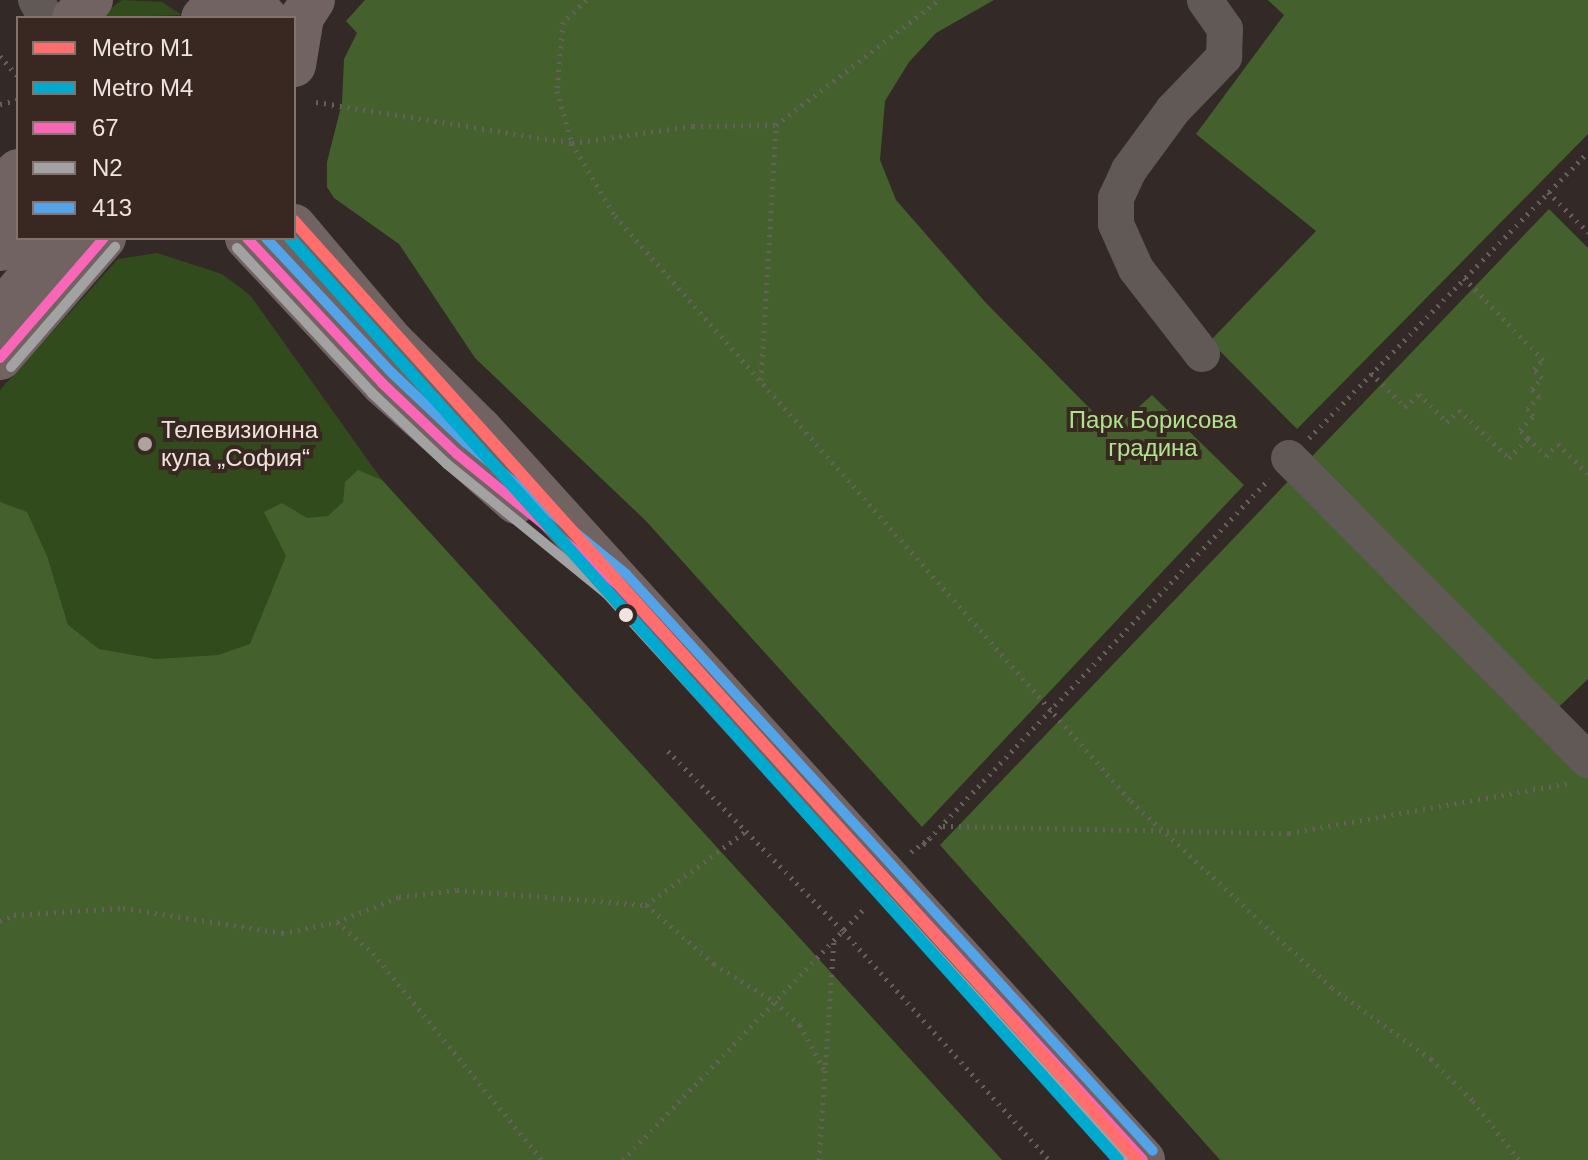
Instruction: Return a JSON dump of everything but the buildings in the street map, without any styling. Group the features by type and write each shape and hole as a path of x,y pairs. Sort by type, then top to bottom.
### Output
{"main road":[{"path":"76,16 91,0"},
{"path":"205,16 219,0"},
{"path":"249,0 264,16"},
{"path":"256,16 269,0"},
{"path":"296,53 302,17 313,0"},
{"path":"0,194 16,174"},
{"path":"296,228 393,343 480,429 616,583 1143,1160"},
{"path":"0,249 16,230"},
{"path":"0,311 61,240"},
{"path":"0,358 102,240"},
{"path":"249,240 382,383 457,454 616,583"}],"street":[{"path":"1202,354 1136,269 1116,224 1116,198 1129,170 1173,110 1224,57 1225,29 1205,0"},
{"path":"1289,458 1580,771"}],"path":[{"path":"586,0 563,22 557,91 572,143 615,216 1160,829 1332,988 1431,1059 1473,1101 1519,1160"},
{"path":"316,102 572,143 693,126 776,125 939,0"},
{"path":"0,56 16,75"},
{"path":"761,380 776,125"},
{"path":"923,845 1289,458 1588,152"},
{"path":"1548,192 1588,232"},
{"path":"1464,278 1543,360 1534,369 1542,378 1532,389 1539,397 1527,409 1533,416 1520,430 1546,456 1558,444 1588,474"},
{"path":"1371,373 1405,407 1419,394 1447,422 1459,410 1509,458 1528,438"},
{"path":"668,751 746,831 1049,1160"},
{"path":"942,826 1289,833 1580,771"},
{"path":"646,905 746,831"},
{"path":"0,921 14,915 123,908 282,933 337,922 399,897 457,890 646,905 714,964 775,1002 800,1025 824,1070"},
{"path":"337,922 373,953 542,1160"},
{"path":"623,1160 834,941 819,1160"}],"green space":[{"path":"122,0 162,2 182,15 154,16 101,16"},
{"name":"Парк Борисова градина","path":"365,0 994,0 936,33 909,62 885,101 880,160 896,200 986,303 1112,431 1152,395 1244,485 922,827 646,521 475,358 399,244 334,198 327,187 327,162 342,103 344,59 357,33 346,21"},
{"path":"1268,0 1588,0 1588,134 1297,429 1210,341 1316,231 1196,134 1284,15"},
{"path":"1549,209 1588,248 1588,679 1540,725 1588,773 1588,1160 1220,1160 940,845"},
{"path":"157,253 222,274 250,295 382,480 1002,1160 0,1160 0,390 118,259"},
{"path":"358,470 382,480 1002,1160 0,1160 0,502 27,512 47,556 68,625 99,649 156,659 218,655 250,644 286,556 264,512 282,503 307,518 328,516 343,502 345,482"}],"metro line":[{"name":"M1","path":"296,223 1137,1160"},
{"name":"M4","path":"292,240 1118,1160"}],"transit line":[{"name":"67","path":"0,358 102,240"},
{"name":"67","path":"249,240 382,383 457,454 616,583 1143,1160"},
{"name":"413","path":"268,240 392,373 466,443 626,574 1153,1151"},
{"name":"N2","path":"11,367 115,247"},
{"name":"N2","path":"237,248 372,393 447,464 606,593 1124,1160"}],"place":[{"name":"Телевизионна кула „София“","path":"145,444"}]}
